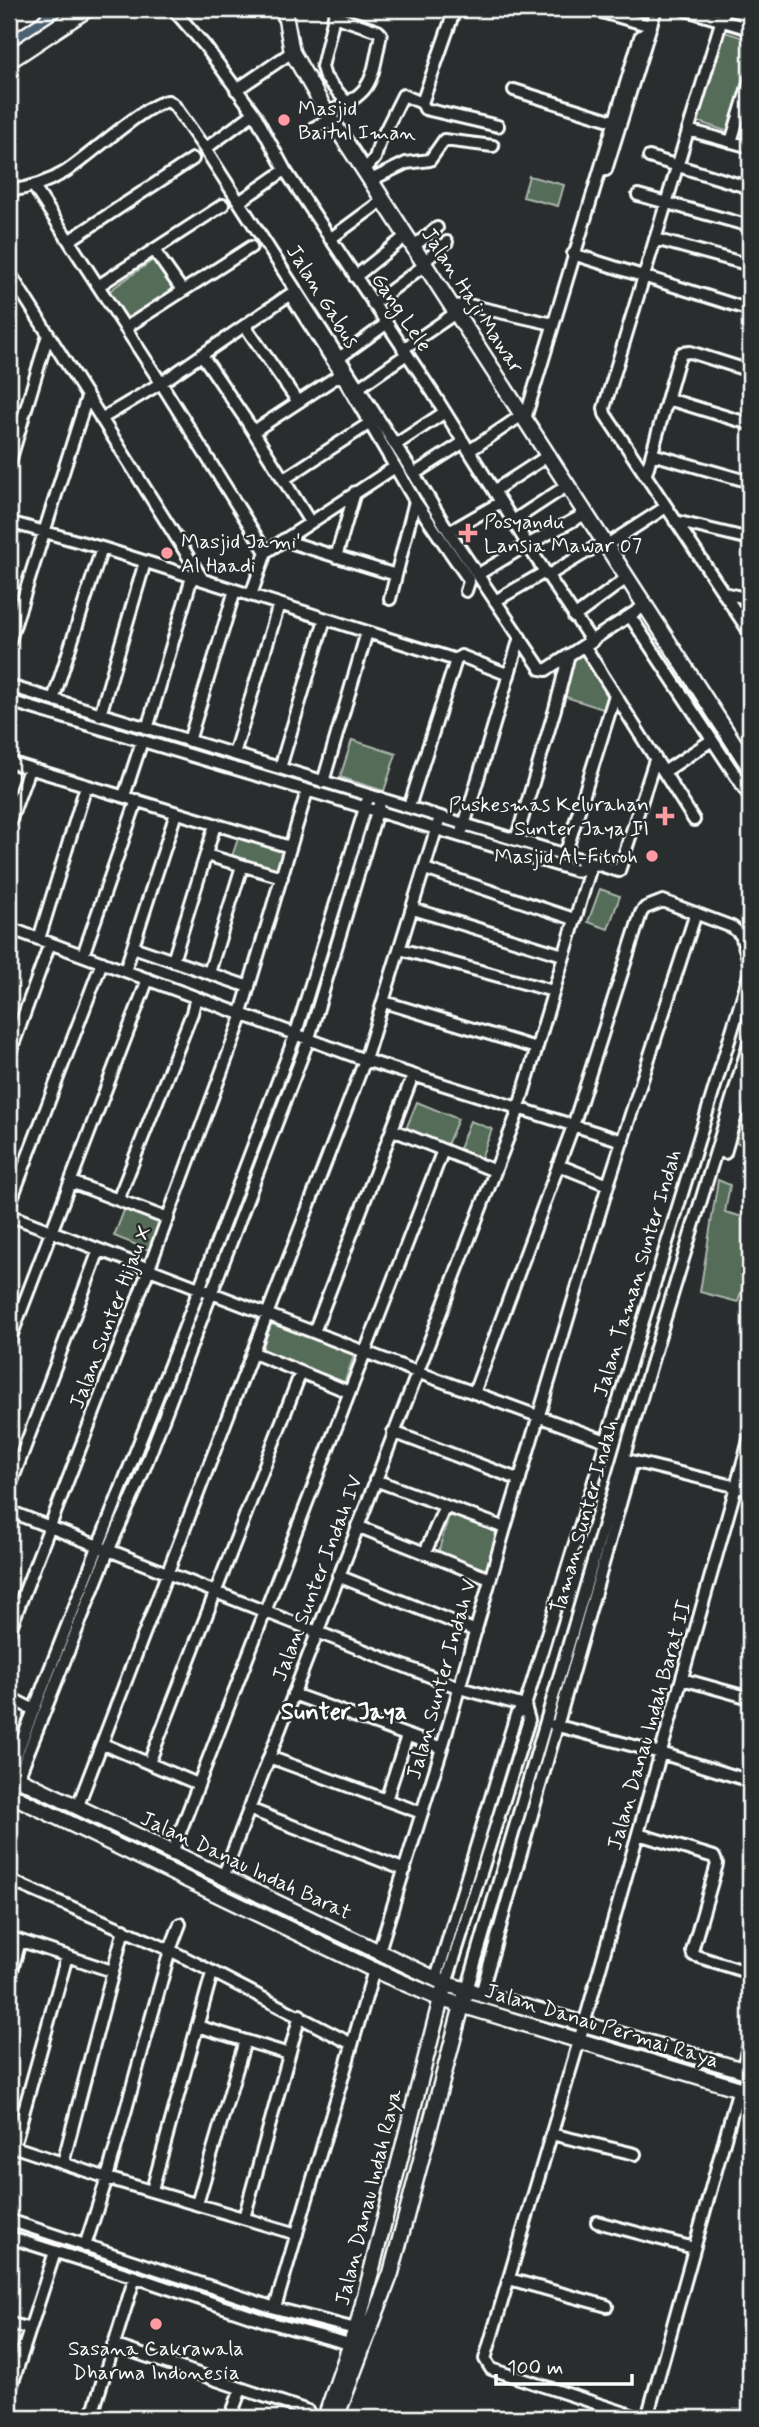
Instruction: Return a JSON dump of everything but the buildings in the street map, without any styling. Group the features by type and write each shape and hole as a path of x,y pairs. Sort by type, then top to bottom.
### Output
{"main road":[{"path":"9,25 33,9"},
{"path":"9,60 86,9"}],"street":[{"name":"Gang Lele","path":"173,9 205,46 254,113 285,170 495,490 574,617 615,695 694,820"},
{"name":"Jalan Haji Mawar","path":"284,9 292,52 329,116 750,768"},
{"path":"422,103 455,9"},
{"path":"591,9 650,28"},
{"path":"414,474 523,417 656,9"},
{"path":"683,9 750,29"},
{"path":"725,9 604,408 605,414 750,633"},
{"path":"313,128 348,104 369,85 382,34 334,16 322,66 325,77 348,104"},
{"path":"575,256 640,37 650,28"},
{"path":"236,90 292,52"},
{"path":"731,142 749,85"},
{"path":"514,90 613,121"},
{"path":"368,176 380,141 402,96 422,103 425,109 498,126"},
{"name":"Jalan Gabus","path":"9,191 34,187 65,172 162,102 168,101 174,105 205,149 477,575 543,670 568,657"},
{"path":"205,149 254,113"},
{"path":"688,130 750,147"},
{"path":"368,176 406,163 430,160 444,140 493,146"},
{"path":"649,157 750,188"},
{"path":"70,240 193,159"},
{"path":"239,202 285,170"},
{"path":"34,187 99,285 266,552"},
{"path":"638,195 750,226"},
{"path":"330,239 383,200"},
{"path":"99,285 223,205"},
{"path":"355,277 410,241 437,229"},
{"path":"655,239 749,261"},
{"path":"373,304 426,263 447,242"},
{"path":"125,328 251,247"},
{"path":"155,250 182,290"},
{"path":"575,256 750,310"},
{"path":"10,278 203,580"},
{"path":"101,419 161,383 289,295 341,374 415,501 467,577 469,582 466,591"},
{"path":"358,388 455,309 468,305 553,324"},
{"path":"339,358 387,324"},
{"path":"245,326 298,402"},
{"path":"9,465 48,335"},
{"path":"646,474 678,361 686,351 750,370"},
{"path":"202,355 254,431 310,522"},
{"path":"254,431 341,374"},
{"path":"9,643 87,397"},
{"path":"668,399 750,424"},
{"path":"395,444 445,412"},
{"path":"284,479 370,423"},
{"path":"652,454 750,482"},
{"path":"495,490 549,455"},
{"path":"251,595 266,552 395,467"},
{"path":"513,521 568,485"},
{"path":"336,557 355,492"},
{"path":"390,599 415,501"},
{"path":"449,532 501,502"},
{"path":"495,601 606,543 666,507"},
{"path":"477,575 587,513"},
{"path":"676,521 750,539"},
{"path":"9,523 102,548 456,660"},
{"path":"283,540 396,575"},
{"path":"53,700 102,548"},
{"path":"100,715 145,562"},
{"path":"147,729 192,577"},
{"path":"574,617 628,577"},
{"path":"189,741 235,590"},
{"path":"724,593 750,599"},
{"path":"234,754 279,604"},
{"path":"516,840 568,657 646,605"},
{"path":"629,617 750,797"},
{"path":"280,768 326,619"},
{"path":"323,782 367,632"},
{"path":"461,836 520,637"},
{"path":"409,807 456,660 461,656 509,675"},
{"path":"9,686 620,871 655,760"},
{"path":"565,855 615,695"},
{"path":"9,701 577,871 588,862"},
{"path":"664,772 712,740"},
{"path":"124,796 142,741"},
{"path":"9,762 290,847"},
{"path":"9,824 29,769"},
{"path":"9,1056 45,941 86,786"},
{"name":"Jalan Sunter Hijau X","path":"9,1632 168,1219 242,1014 307,791"},
{"path":"12,1775 104,1547 296,1033 369,795"},
{"path":"9,1793 12,1775 34,1710 104,1547 138,1485 309,1038 381,798"},
{"path":"83,955 137,800"},
{"path":"125,971 176,813"},
{"path":"77,1808 365,1060 440,817"},
{"path":"173,961 215,825"},
{"path":"206,855 282,877"},
{"name":"Jalan Sunter Indah IV","path":"223,1877 519,1108 588,862"},
{"path":"209,973 242,866"},
{"path":"425,869 574,919"},
{"path":"474,1393 573,1126 641,913 645,908 663,901 736,930 741,935 749,959"},
{"path":"413,909 563,955"},
{"name":"Jalan Sunter Indah V","path":"379,1951 460,1688 608,1185 696,913"},
{"path":"9,928 365,1060 623,1141"},
{"path":"133,947 249,987"},
{"path":"400,949 553,991"},
{"path":"9,1206 102,962"},
{"name":"Jalan Taman Sunter Indah","path":"444,1982 477,1846 516,1715 525,1706 750,972"},
{"path":"9,1342 148,979"},
{"path":"118,1200 196,997"},
{"path":"384,1002 536,1048"},
{"name":"Taman Sunter Indah","path":"460,2005 470,1991 545,1723 628,1460 750,1040"},
{"path":"717,1151 724,1153 750,1066"},
{"path":"314,1332 413,1075"},
{"path":"393,1130 495,1171"},
{"path":"172,1853 443,1150"},
{"path":"558,1165 608,1185"},
{"path":"71,1182 168,1219"},
{"path":"9,1215 417,1372 606,1441"},
{"path":"9,1489 99,1250"},
{"path":"254,1353 349,1392"},
{"path":"149,1763 301,1372"},
{"path":"393,1432 520,1480"},
{"name":"Jalan Danau Indah Barat II","path":"641,2418 491,2369 485,2359 750,1437"},
{"path":"470,1991 558,1726 628,1460 750,1490"},
{"path":"375,1480 505,1528"},
{"path":"425,1553 444,1506"},
{"path":"9,1511 460,1688 525,1706"},
{"path":"357,1526 490,1579"},
{"path":"338,1576 476,1631"},
{"path":"682,1679 750,1698"},
{"path":"293,1694 442,1748"},
{"path":"9,1697 34,1710"},
{"name":"Jalan Taman Sunter Indah","path":"444,1982 530,1720 525,1706"},
{"path":"545,1723 750,1781"},
{"path":"387,1800 407,1736"},
{"path":"103,1744 198,1784"},
{"path":"269,1757 422,1813"},
{"name":"Jalan Danau Indah Barat","path":"12,1775 444,1982 470,1991"},
{"name":"Jalan Danau Indah Barat","path":"9,1793 374,1970 442,2000"},
{"path":"249,1808 405,1870"},
{"path":"638,1834 714,1857 716,1864 693,1955 750,1973"},
{"path":"477,1846 489,1849"},
{"path":"9,1880 170,1950 352,2044"},
{"path":"85,2246 107,2178 170,1950 180,1924"},
{"path":"63,2163 124,1929"},
{"path":"9,1937 112,1971"},
{"path":"9,1981 20,1941"},
{"path":"67,1956 11,2146 107,2178 297,2234"},
{"path":"275,2308 374,1970"},
{"path":"152,2190 212,1973"},
{"name":"Jalan Danau Indah Raya","path":"363,2331 372,2267 442,2000 444,1982"},
{"name":"Jalan Danau Permai Raya","path":"470,1991 746,2071"},
{"name":"Jalan Danau Permai Raya","path":"442,2000 745,2090"},
{"name":"Jalan Danau Indah Raya","path":"325,2418 391,2273 460,2005"},
{"path":"244,2218 300,2015"},
{"path":"197,2026 289,2054"},
{"path":"746,2071 750,2040"},
{"path":"197,2204 245,2041"},
{"path":"647,2418 694,2248 745,2090"},
{"path":"551,2134 635,2154"},
{"path":"9,2220 275,2308 363,2331"},
{"path":"597,2222 694,2248"},
{"path":"9,2237 268,2322 357,2346"},
{"path":"9,2394 55,2252"},
{"path":"372,2267 391,2273"},
{"path":"111,2418 92,2415 135,2277"},
{"path":"509,2279 607,2306"},
{"path":"9,2323 30,2329"},
{"path":"113,2345 308,2411"},
{"name":"Jalan Danau Indah Raya","path":"336,2418 357,2346"},
{"path":"230,2418 241,2389"}],"green space":[{"path":"725,32 750,40 750,67 729,132 696,121"},
{"path":"529,176 564,185 558,206 523,197"},
{"path":"153,260 174,291 126,324 105,294"},
{"path":"584,650 612,696 606,710 560,695 571,659"},
{"path":"352,740 396,754 384,791 340,777"},
{"path":"239,836 287,853 281,872 232,856"},
{"path":"600,889 620,896 608,929 588,922"},
{"path":"750,1073 750,1147 732,1141"},
{"path":"417,1102 458,1119 447,1145 406,1129"},
{"path":"470,1121 492,1129 481,1158 459,1149"},
{"path":"718,1180 730,1185 725,1212 750,1219 750,1263 738,1302 700,1292"},
{"path":"125,1208 160,1222 149,1250 114,1236"},
{"path":"272,1322 356,1350 343,1386 261,1352"},
{"path":"450,1511 499,1530 486,1576 437,1557"}],"water":[{"path":"45,9 72,9 9,51 9,33"}],"place":[{"name":"Masjid Baitul Iman","path":"284,120"},
{"name":"Posyandu Lansia Mawar 07","path":"468,533"},
{"name":"Masjid Jami' Al Haadi","path":"167,553"},
{"name":"Puskesmas Kelurahan Sunter Jaya II","path":"665,816"},
{"name":"Masjid Al-Fitroh","path":"652,856"},
{"name":"Sasana Cakrawala Dharma Indonesia","path":"156,2324"}],"district":[{"name":"Sunter Jaya","path":"344,1711"}]}
